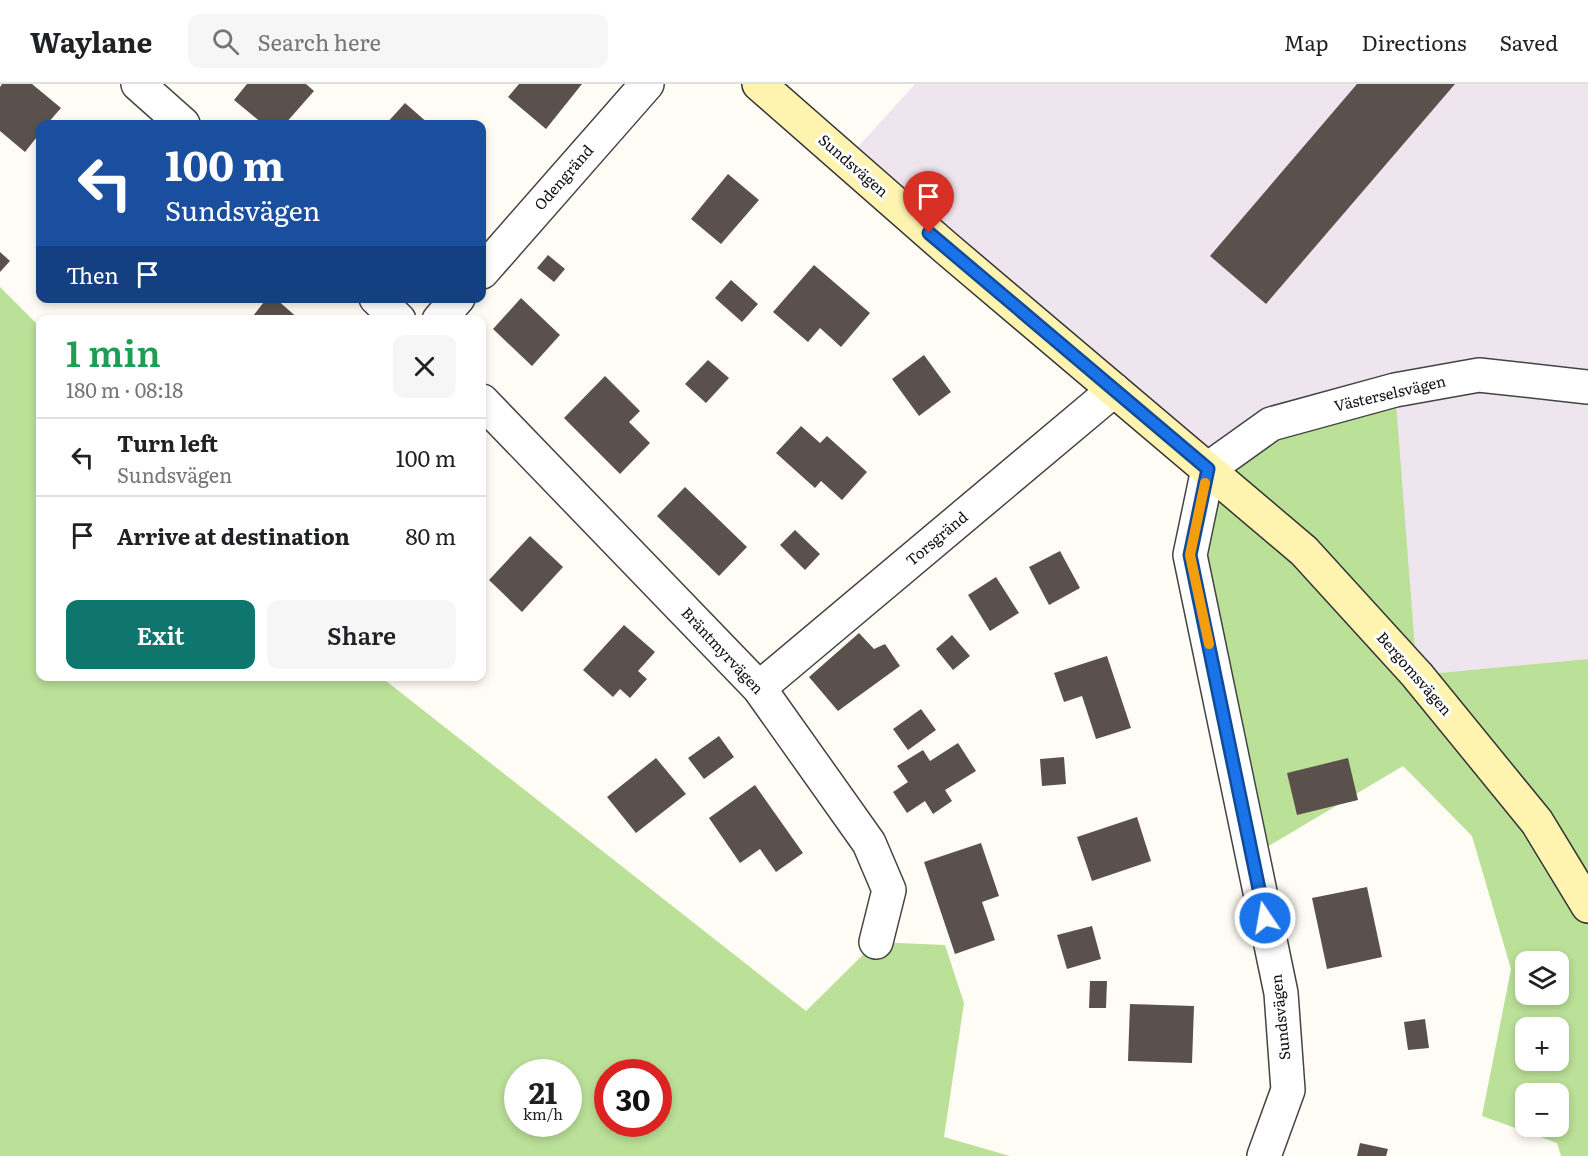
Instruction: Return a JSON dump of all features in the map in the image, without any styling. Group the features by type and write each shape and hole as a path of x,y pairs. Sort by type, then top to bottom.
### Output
{"street":[{"path":"138,84 178,120"},
{"name":"Odengränd","path":"486,267 647,84"},
{"name":"Sundsvägen","path":"759,84 945,247 1208,469 1190,555 1281,993 1288,1090 1264,1156"},
{"path":"381,303 394,315"},
{"path":"443,315 454,303"},
{"name":"Västerselsvägen","path":"1208,469 1270,424 1395,390 1479,375 1588,387"},
{"name":"Torsgränd","path":"759,688 1114,390"},
{"name":"Bräntmyrvägen","path":"486,405 759,688 869,843 889,890 876,942"},
{"name":"Bergomsvägen","path":"1208,469 1304,551 1417,675 1537,822 1588,906"}],"shaded area":[{"path":"915,84 1588,84 1588,659 1417,675 1208,469 846,160"}],"green space":[{"path":"0,287 36,323 36,681 386,681 806,1011 876,942 945,945 964,1003 944,1137 1010,1156 0,1156"},
{"path":"1395,390 1417,675 1588,659 1588,1156 1561,1156 1557,1143 1540,1137 1569,1137 1569,1083 1515,1083 1515,1128 1482,1116 1511,969 1472,836 1403,766 1252,856 1190,555 1208,469 1271,424"}],"building":[{"path":"2,84 32,84 61,108 50,120 36,120 36,138 25,152 0,131 0,87"},
{"path":"247,84 306,84 314,91 289,120 258,120 234,100"},
{"path":"519,84 582,84 546,129 508,97"},
{"path":"1357,84 1455,84 1266,304 1210,256"},
{"path":"405,103 424,120 390,120"},
{"path":"728,174 759,200 721,244 691,219"},
{"path":"0,252 10,261 0,272"},
{"path":"548,255 565,269 554,282 537,268"},
{"path":"814,265 870,313 841,347 820,328 808,342 773,312"},
{"path":"731,280 758,304 742,322 715,298"},
{"path":"521,298 560,335 532,366 493,329"},
{"path":"263,303 281,303 294,315 254,315"},
{"path":"924,355 951,392 919,416 892,379"},
{"path":"708,360 729,378 706,403 685,384"},
{"path":"605,376 640,411 629,422 650,443 620,474 564,418"},
{"path":"801,426 820,443 827,436 867,472 842,500 821,481 815,488 776,453"},
{"path":"685,487 747,547 719,576 657,516"},
{"path":"795,530 820,554 805,570 780,545"},
{"path":"530,536 563,567 522,612 489,580"},
{"path":"1060,551 1080,588 1049,605 1029,567"},
{"path":"996,577 1019,613 990,631 968,595"},
{"path":"624,625 655,652 638,671 647,679 630,698 620,689 613,697 583,670"},
{"path":"859,633 874,649 885,644 900,666 838,711 809,677"},
{"path":"952,635 970,656 953,670 936,649"},
{"path":"1107,656 1131,728 1096,739 1082,696 1064,702 1054,673"},
{"path":"921,709 936,730 908,750 893,729"},
{"path":"719,736 734,757 704,779 688,758"},
{"path":"958,743 976,771 945,790 952,801 933,814 925,801 907,813 893,792 908,782 897,766 923,750 930,761"},
{"path":"1064,757 1066,784 1042,786 1040,759"},
{"path":"656,758 686,794 636,833 607,797"},
{"path":"1348,758 1358,800 1297,815 1287,773"},
{"path":"755,785 803,853 776,872 760,849 740,863 709,818"},
{"path":"1137,817 1151,861 1092,881 1077,837"},
{"path":"981,843 999,896 982,902 995,940 955,954 924,862"},
{"path":"1367,887 1382,957 1327,969 1312,898"},
{"path":"1092,926 1101,959 1067,969 1057,935"},
{"path":"1090,981 1107,981 1106,1008 1089,1008"},
{"path":"1130,1004 1194,1006 1192,1063 1128,1061"},
{"path":"1425,1019 1429,1048 1408,1050 1404,1022"},
{"path":"1360,1143 1388,1149 1386,1156 1357,1156"}],"slow traffic":[{"path":"1205,483 1190,555 1209,644"}],"route":[{"path":"929,233 1208,469 1190,555 1265,918"}]}
